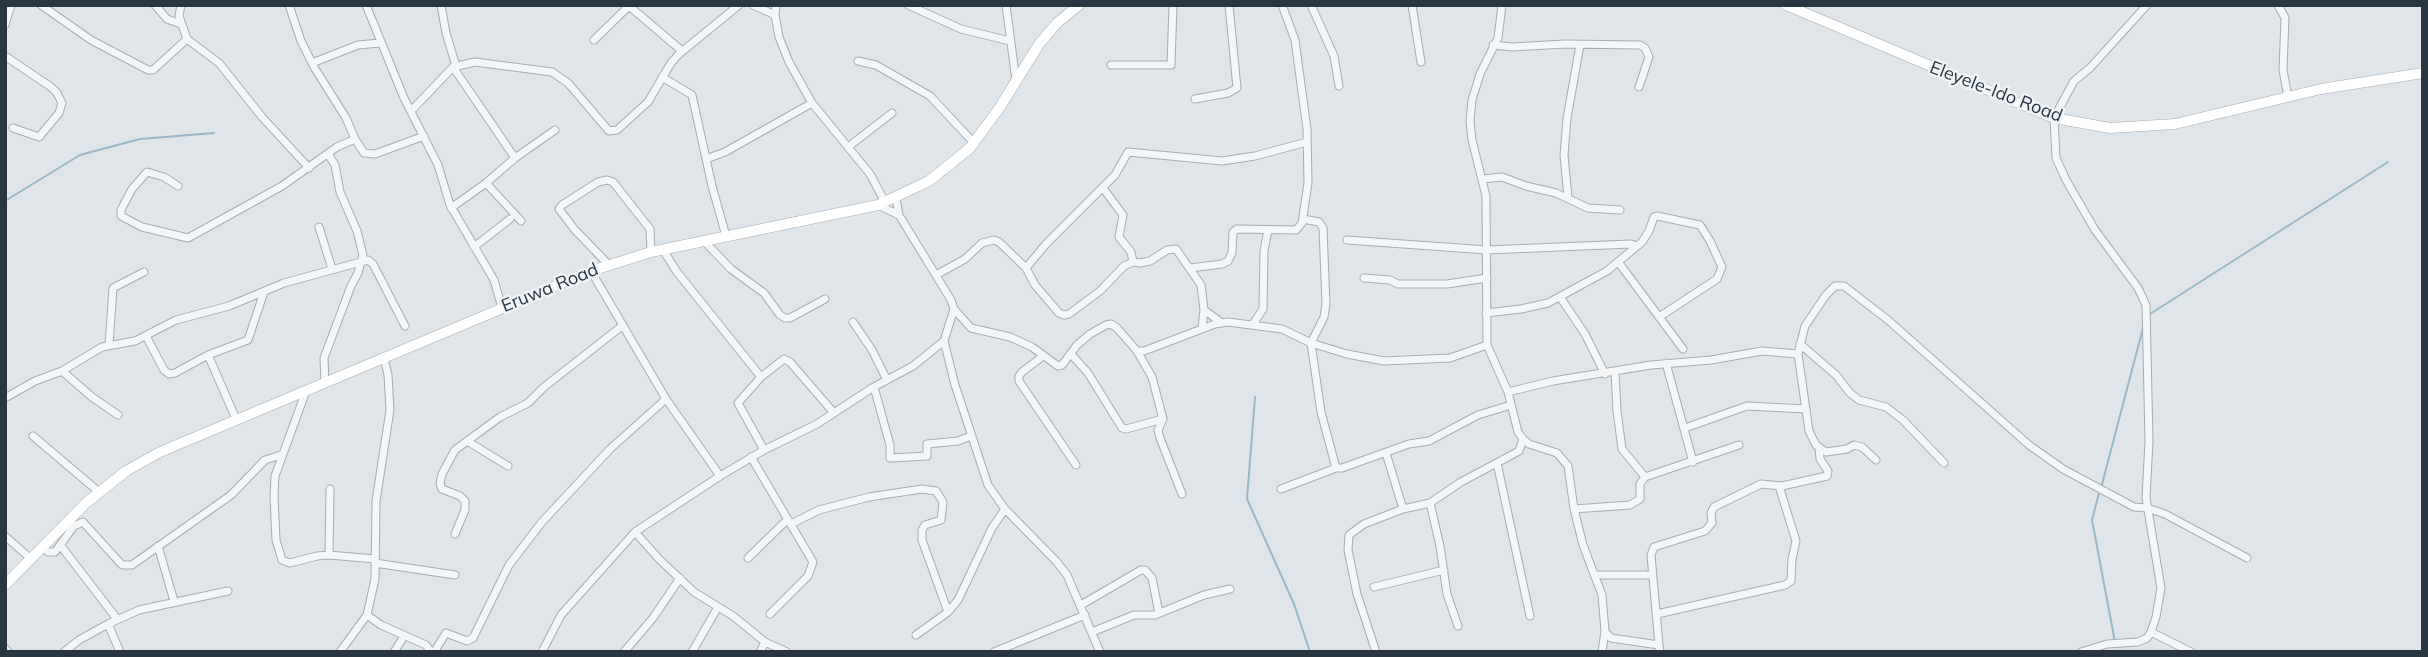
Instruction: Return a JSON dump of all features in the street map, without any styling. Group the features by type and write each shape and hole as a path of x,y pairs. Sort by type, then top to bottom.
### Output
{"main road":[{"name":"Eruwa Road","path":"5,585 99,492 126,471 160,452 591,271 651,252 896,198 942,173 974,143 1039,44 1057,23 1079,5"},
{"name":"Eleyele-Ido Road","path":"1786,5 2054,118 2110,128 2155,126 2186,121 2288,97 2423,73"}],"street":[{"path":"5,25 10,5"},
{"path":"41,5 120,58 148,70 153,69 187,39"},
{"path":"155,5 167,19 181,24"},
{"path":"181,5 178,11 187,39 219,63 262,117 309,168"},
{"path":"289,5 301,41 312,63 364,153 372,154 424,136"},
{"path":"366,5 380,43 438,165 451,208 494,280 502,307"},
{"path":"441,5 455,66 515,158"},
{"path":"411,111 455,66 475,62 552,72 568,83 609,131 617,130 648,102 671,63 682,51 739,5"},
{"path":"753,5 775,16"},
{"path":"776,5 779,37 789,62 812,103 870,174 881,203 899,215"},
{"path":"908,5 961,29 1010,41"},
{"path":"1006,5 1016,82"},
{"path":"1111,65 1171,65 1173,5"},
{"path":"1195,99 1228,93 1237,88 1229,5"},
{"path":"1190,268 1228,261 1232,253 1234,230 1296,230 1303,219 1308,183 1307,142 1297,52 1282,5"},
{"path":"1311,5 1334,56 1339,86"},
{"path":"1412,5 1421,62"},
{"path":"1502,5 1497,38 1480,74 1471,106 1472,141 1486,196 1487,345 1508,392 1518,432 1528,444 1557,453 1567,466 1583,545 1602,595 1605,631 1602,652"},
{"path":"2081,652 2107,644 2138,642 2147,638 2151,632 2161,588 2147,508 2146,305 2138,288 2095,230 2066,180 2056,158 2054,118 2074,81 2090,68 2147,5"},
{"path":"2278,5 2285,18 2284,70 2288,97"},
{"path":"594,40 629,6 682,51"},
{"path":"312,63 358,45 380,43"},
{"path":"1493,45 1640,45 1646,48 1649,57 1639,87"},
{"path":"1568,198 1565,176 1566,130 1580,45"},
{"path":"5,56 51,87 62,103 60,113 39,136 13,128"},
{"path":"858,61 876,65 930,96 974,143"},
{"path":"662,77 692,95 726,236"},
{"path":"706,159 725,152 812,103"},
{"path":"848,146 892,113"},
{"path":"451,208 555,130"},
{"path":"178,186 164,177 147,172 132,189 121,210 121,216 142,228 188,238 282,186 343,143 355,139"},
{"path":"1026,268 1046,244 1103,188 1120,168 1128,152 1222,161 1255,156 1307,142"},
{"path":"325,383 324,358 363,255 357,231 344,204 335,166 328,154"},
{"path":"1482,179 1502,177 1568,198 1588,208 1620,209"},
{"path":"609,265 559,209 598,182 612,182 650,229 651,252"},
{"path":"486,183 521,221"},
{"path":"1103,188 1123,215 1119,237 1131,252 1133,262"},
{"path":"896,198 899,215 954,309 971,328 1010,337 1032,347 1058,366 1062,365 1077,345 1090,334 1111,324 1117,328 1137,351 1152,377 1163,419 1158,429 1160,438 1182,494"},
{"path":"1486,313 1521,309 1560,297 1619,262 1637,246 1657,216 1693,222 1704,229 1722,267 1717,279 1659,317"},
{"path":"474,247 510,219"},
{"path":"1303,219 1319,222 1323,228 1326,304 1324,317 1311,343 1321,412 1336,468"},
{"path":"319,227 332,269"},
{"path":"1253,324 1264,309 1264,251 1268,230"},
{"path":"936,275 965,259 982,243 994,240 1026,268 1035,285 1063,315 1069,314 1100,291 1124,266 1133,262 1150,261 1167,250 1176,249 1201,285 1204,310 1202,328"},
{"path":"1347,240 1487,250 1631,244 1637,246"},
{"path":"704,241 731,269 764,293 785,318 790,318 825,299"},
{"path":"663,250 677,272 761,377"},
{"path":"5,398 35,381 62,371 102,347 135,341 176,320 229,306 362,261 368,260 373,264 405,326"},
{"path":"1619,262 1683,349"},
{"path":"591,271 666,398 720,475"},
{"path":"109,345 113,288 145,272"},
{"path":"1364,278 1390,280 1398,284 1447,284 1487,278"},
{"path":"1876,460 1862,447 1854,445 1847,449 1826,452 1819,448 1809,431 1798,354 1805,326 1835,286 1844,286 1906,335 2029,445 2063,469 2138,509 2147,508 2165,514 2247,558"},
{"path":"146,336 164,370 169,374 184,370 208,355 238,346 250,338 264,292"},
{"path":"1560,297 1585,334 1605,374"},
{"path":"954,309 944,341 955,385 988,485 1004,509 1056,561 1073,585 1100,652"},
{"path":"1204,310 1222,323"},
{"path":"853,322 872,350 887,380"},
{"path":"1137,351 1144,351 1222,323 1282,329 1311,343 1384,361 1450,358 1487,345"},
{"path":"455,534 465,510 465,501 460,496 442,489 440,481 451,456 500,417 528,403 544,387 622,326"},
{"path":"542,652 561,615 635,532 720,475 913,366 944,341"},
{"path":"1800,344 1859,400 1886,407 1903,419 1944,463"},
{"path":"1508,392 1553,381 1666,363 1711,360 1762,351 1798,354"},
{"path":"1071,354 1084,368 1123,428 1163,419"},
{"path":"208,355 236,419"},
{"path":"1043,356 1022,372 1019,381 1076,465"},
{"path":"340,652 367,615 375,579 376,501 390,410 384,358"},
{"path":"764,450 738,403 761,377 784,359 787,359 834,413"},
{"path":"1666,363 1693,462"},
{"path":"62,371 118,415"},
{"path":"1615,372 1622,449 1645,477"},
{"path":"874,387 890,445 890,458 927,456 927,444 958,441 971,436"},
{"path":"306,391 275,476 276,540 282,560 290,563 329,555 455,575"},
{"path":"367,615 381,625 426,645 433,652 446,633 467,641 473,638 509,565 542,522 610,449 666,398"},
{"path":"1281,489 1409,444 1429,441 1478,415 1511,405"},
{"path":"1685,428 1747,406 1806,409"},
{"path":"33,436 99,492"},
{"path":"1376,652 1357,594 1348,540 1352,531 1403,509 1430,503 1461,482 1519,452 1523,439"},
{"path":"467,441 508,466"},
{"path":"1574,509 1630,505 1637,502 1641,496 1640,484 1645,477 1739,445"},
{"path":"1605,631 1611,638 1659,648 1651,555 1654,547 1706,531 1712,523 1711,513 1716,505 1761,484 1779,486 1827,476 1828,471 1819,459 1819,448"},
{"path":"1385,453 1403,509"},
{"path":"43,546 52,552 61,545 74,526 83,522 122,565 132,565 231,495 265,460 281,455"},
{"path":"751,457 813,562 808,576 770,614"},
{"path":"1497,463 1530,616"},
{"path":"1657,614 1785,585 1791,581 1796,541 1779,486"},
{"path":"329,555 330,489"},
{"path":"748,558 789,522 819,510 869,497 922,489 936,491 943,502 941,520 925,525 922,540 948,612"},
{"path":"1430,503 1447,594 1458,626"},
{"path":"916,635 948,612 966,586 992,528 1004,509"},
{"path":"635,532 694,592 765,642 787,652"},
{"path":"5,536 31,559"},
{"path":"61,545 117,619"},
{"path":"158,546 174,601"},
{"path":"1081,605 1141,569 1152,578 1159,613"},
{"path":"1374,587 1444,570"},
{"path":"1596,575 1652,575"},
{"path":"624,652 653,618 680,579"},
{"path":"1092,632 1134,615 1159,613 1204,595 1230,589"},
{"path":"64,652 79,640 139,610 228,591"},
{"path":"692,652 718,607"},
{"path":"994,652 1085,615"},
{"path":"108,624 120,652"},
{"path":"2151,632 2191,652"},
{"path":"394,652 404,636"},
{"path":"760,652 765,642"}],"waterway":[{"path":"5,201 80,155 140,139 214,133"},
{"path":"2150,314 2388,162"},
{"path":"2101,488 2143,328"},
{"path":"1255,397 1247,499 1294,604 1310,652"},
{"path":"2099,493 2092,520 2115,642"}]}
